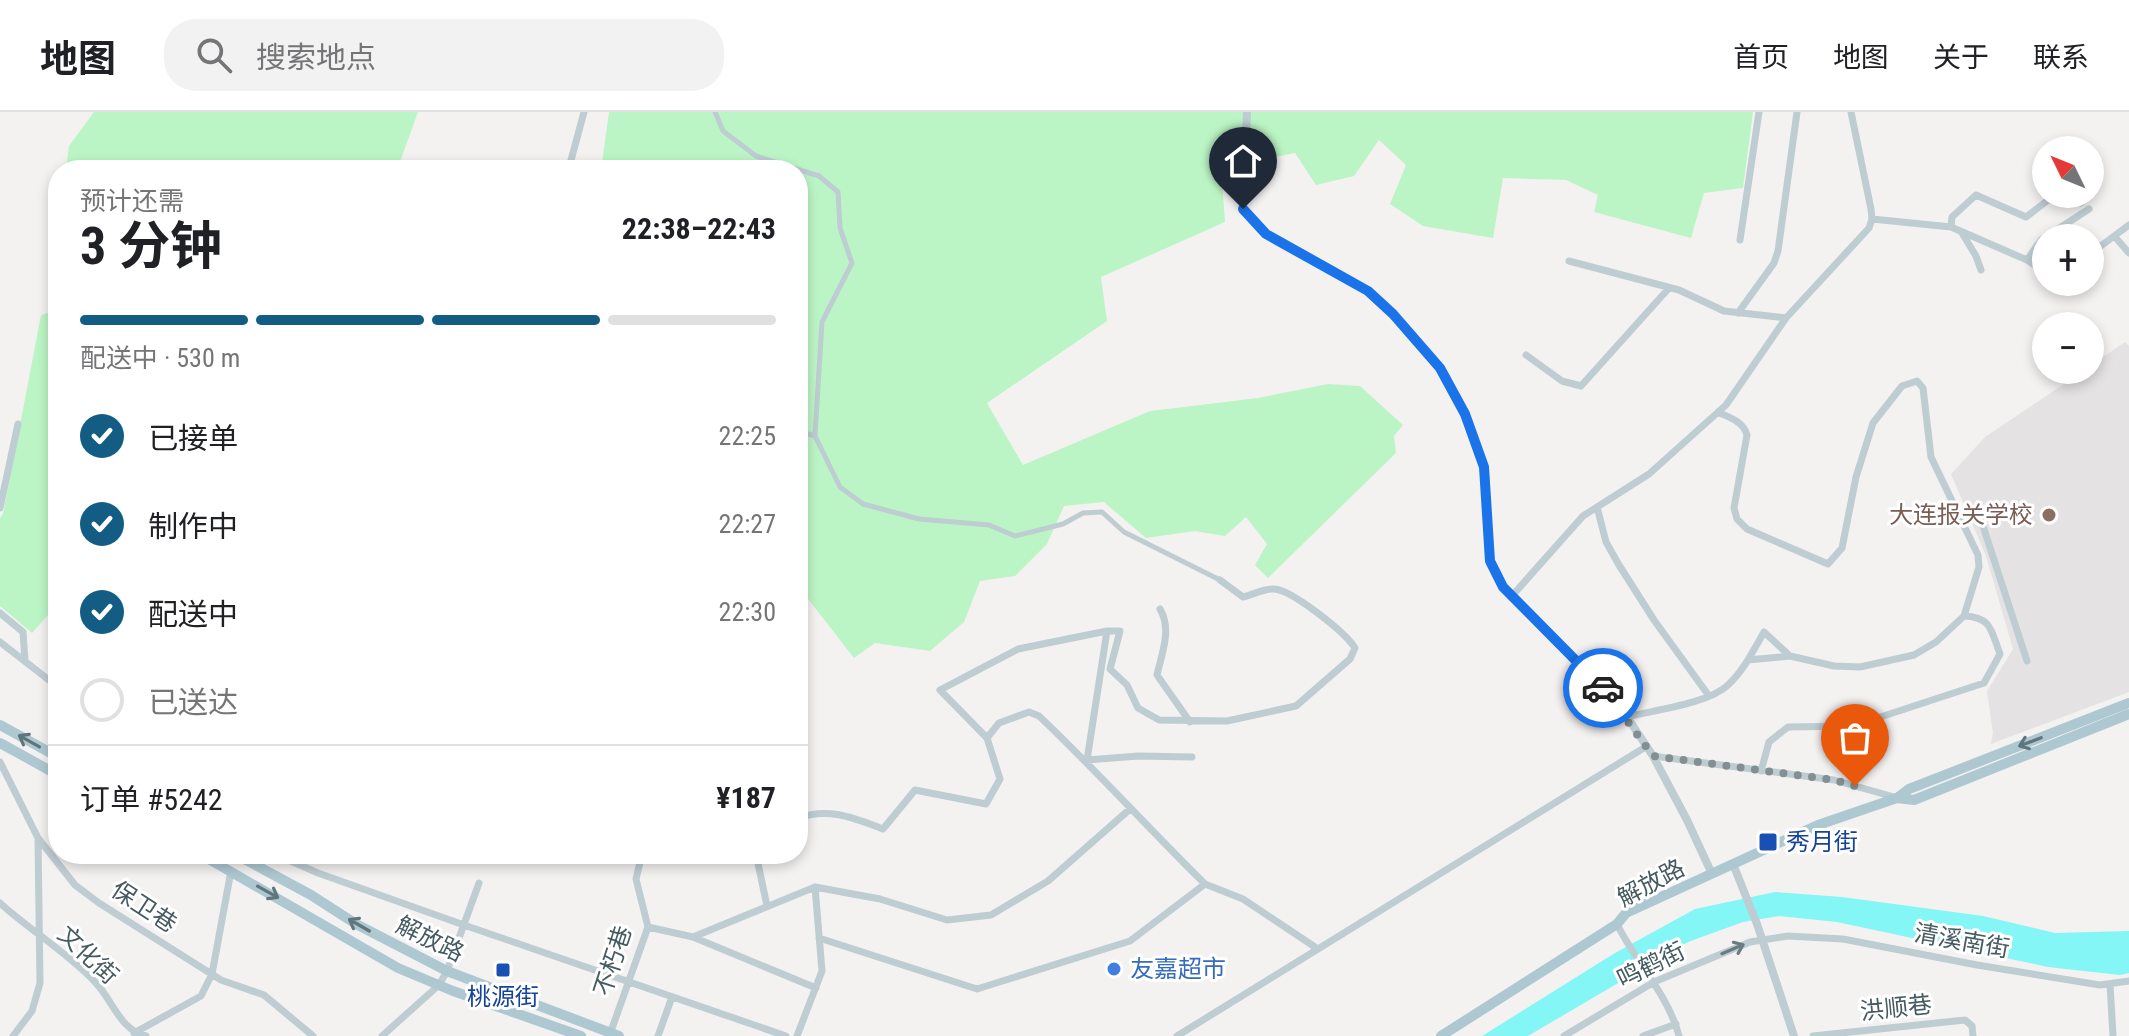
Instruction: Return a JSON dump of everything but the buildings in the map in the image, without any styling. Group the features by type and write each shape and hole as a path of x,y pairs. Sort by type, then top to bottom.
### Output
{"main road":[{"name":"解放路","path":"1441,1036 1617,924 1626,913 1818,825 1897,798 1909,789 2129,703"},
{"name":"解放路","path":"1897,798 1914,800 2129,714"},
{"path":"0,725 48,751"},
{"path":"0,743 48,769"},
{"name":"解放路","path":"218,864 398,968 581,1036"},
{"name":"解放路","path":"254,864 356,924 447,971 613,1035"}],"street":[{"path":"571,160 584,112"},
{"path":"715,112 723,131 756,156 769,160"},
{"path":"1247,112 1243,209 1266,234 1368,291 1393,314 1440,368 1465,414 1484,467 1490,561 1503,587 1627,717 1653,756 1712,874"},
{"path":"1740,240 1759,112"},
{"path":"1738,313 1774,263 1778,251 1797,112"},
{"path":"1511,597 1583,516 1649,474 1726,405 1786,318 1869,228 1872,219 1851,112"},
{"path":"808,173 819,176 838,192 840,228 852,263 822,322 815,436 840,487 863,504 919,519 989,525 1015,536 1063,524 1083,513 1102,512 1124,532 1220,580 1243,597 1274,589 1291,596 1337,627 1355,648 1350,659 1296,706 1227,721 1190,722 1159,720 1138,708 1127,685 1110,669 1120,631 1018,649 940,690 987,738 1000,779 986,804 915,790 883,829 839,813 808,815"},
{"path":"1951,227 1952,217 1976,195 2026,217 2038,208"},
{"path":"2027,260 2041,240 2089,209"},
{"path":"1872,219 1951,227 2032,263"},
{"path":"2104,244 2129,225"},
{"path":"1960,231 1981,270"},
{"path":"2115,237 2129,253"},
{"path":"1569,261 1669,288 1724,311 1786,318"},
{"path":"1526,355 1562,381 1581,386 1669,288"},
{"path":"1718,412 1737,421 1745,428 1747,435 1734,508 1737,519 1747,529 1828,564 1842,548 1856,477 1873,423 1902,386 1917,381 1923,388 1931,457 1978,555 1979,567 1964,616 1936,642 1914,655 1860,667 1834,666 1790,656 1748,660"},
{"path":"0,508 18,424"},
{"path":"808,434 815,436"},
{"path":"1597,507 1606,542 1619,565 1709,696"},
{"path":"1981,520 2027,661"},
{"path":"1160,609 1166,619 1157,675 1190,722"},
{"path":"0,613 23,632 25,661"},
{"path":"1761,771 1769,742 1788,727 1853,726 1984,683 2000,654 1987,622 1978,617 1964,616"},
{"path":"1087,760 1107,631"},
{"path":"1627,717 1709,696 1726,687 1748,660 1764,632 1790,656"},
{"path":"0,642 48,679"},
{"path":"987,738 999,723 1029,712 1039,716 1087,760 1130,809 1205,884 1243,899 1318,949"},
{"path":"1177,1036 1647,746"},
{"path":"1087,760 1138,756 1192,757"},
{"path":"1653,756 1834,780 1897,798"},
{"name":"保卫巷","path":"0,762 38,838 48,851"},
{"path":"693,937 815,887 880,899 947,920 991,915 1048,881 1130,809"},
{"path":"13,1036 32,1011 40,983 38,838"},
{"name":"保卫巷","path":"58,864 75,885 99,903 212,974 264,995 313,1036"},
{"path":"298,864 786,1036"},
{"name":"不朽巷","path":"613,1035 627,982 648,927 636,879 640,864"},
{"path":"759,864 767,906"},
{"path":"1733,864 1757,924 1794,1036"},
{"path":"134,1033 201,996 212,974 231,871"},
{"path":"382,1036 439,985 479,883"},
{"path":"819,938 977,989 1130,941 1205,884"},
{"path":"797,1036 822,971 815,887"},
{"name":"文化街","path":"0,903 98,985 134,1033"},
{"path":"1617,924 1644,972 1654,982 1679,1036"},
{"path":"648,927 693,937 816,988"},
{"name":"清溪南街","path":"1761,938 1843,939 2100,985 2129,981"},
{"name":"鸣鹤街","path":"1564,1036 1654,982 1761,938"},
{"path":"2110,984 2113,1036"},
{"path":"658,1036 672,997"},
{"name":"洪顺巷","path":"1813,1036 1874,1033 1965,1020 1972,1026 1973,1036"},
{"path":"1643,1036 1676,1024"},
{"path":"134,1033 146,1036"}],"shaded area":[{"name":"大连报关学校","path":"2125,342 2129,346 2129,692 1991,744 1993,733 1987,691 2013,649 1986,556 1951,474 1985,437 2064,384 2104,384 2104,356"}],"green space":[{"path":"94,112 418,112 401,160 67,160 69,146"},
{"path":"609,112 1753,112 1743,188 1704,193 1691,238 1594,212 1598,195 1566,180 1503,178 1493,238 1423,226 1390,204 1406,165 1379,140 1354,176 1316,185 1295,153 1221,167 1225,222 1101,277 1107,321 987,403 1023,465 1150,411 1258,398 1328,384 1360,386 1403,425 1394,436 1396,453 1268,578 1255,565 1267,544 1246,517 1225,536 1195,531 1146,538 1104,502 1064,506 1047,544 1015,576 980,581 964,622 930,651 875,643 854,658 808,599 808,160 602,160"},
{"path":"48,313 48,615 32,633 0,606 0,518 41,315"}],"water":[{"path":"1775,892 1842,897 1983,916 2055,933 2129,931 2129,973 2120,975 2048,967 1837,922 1779,916 1743,922 1688,942 1528,1036 1482,1036 1615,953 1695,909"}],"way so far":[{"path":"1603,688 1653,756 1834,780 1855,786"}],"place":[{"name":"大连报关学校","path":"2049,515"},
{"name":"秀月街","path":"1768,842"},
{"name":"友嘉超市","path":"1114,969"},
{"name":"桃源街","path":"503,970"}],"route":[{"path":"1243,209 1266,234 1368,291 1393,314 1440,368 1465,414 1484,467 1490,561 1503,587 1603,688"}]}
